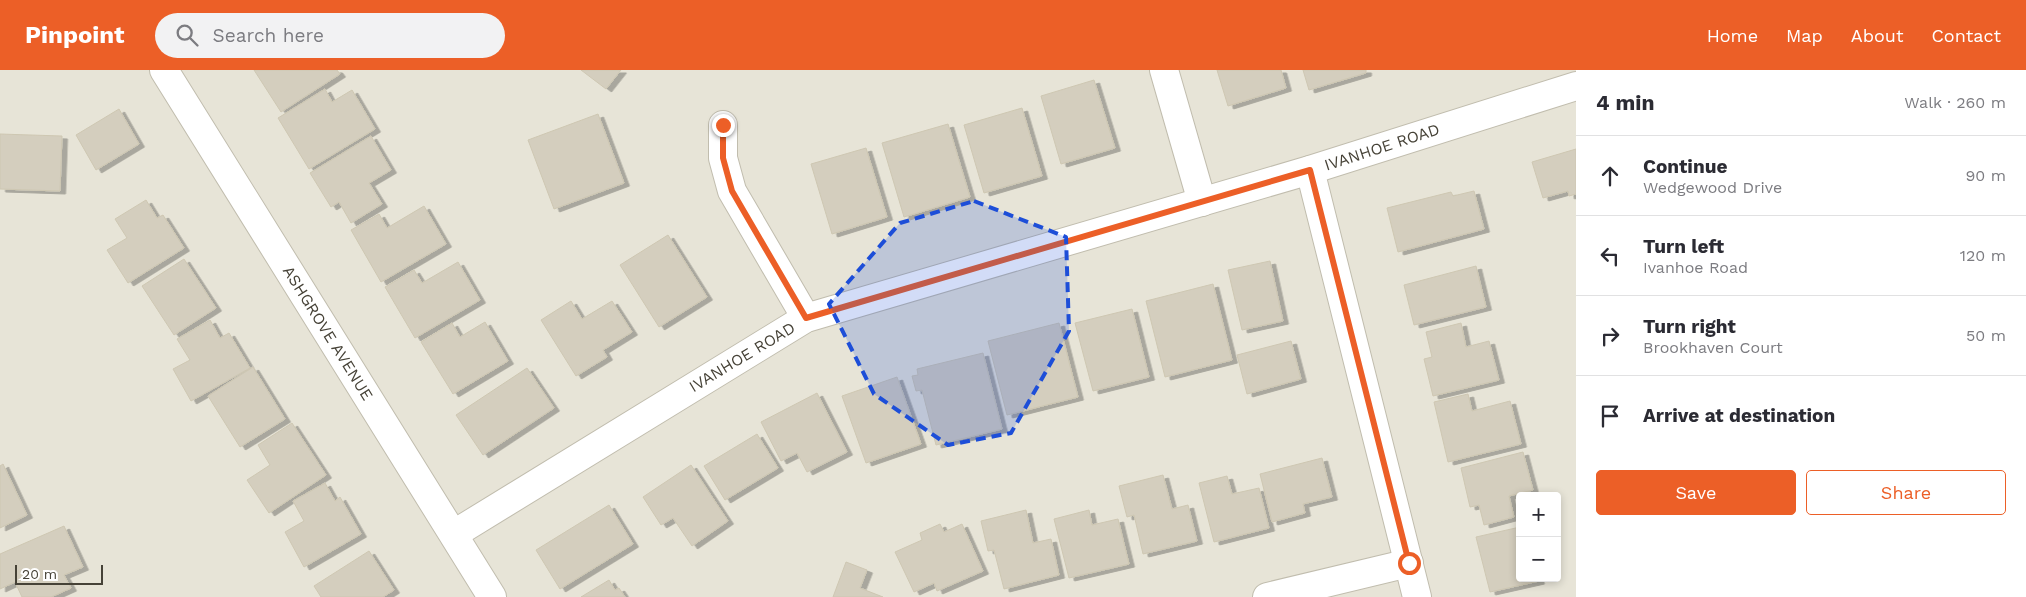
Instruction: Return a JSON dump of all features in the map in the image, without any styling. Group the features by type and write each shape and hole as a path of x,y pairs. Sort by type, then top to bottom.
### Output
{"street":[{"name":"ASHGROVE AVENUE","path":"164,70 492,597"},
{"path":"1164,70 1202,202"},
{"name":"IVANHOE ROAD","path":"454,534 806,318 1310,170 1576,86"},
{"path":"723,125 723,158 732,191 806,318"},
{"path":"1310,170 1418,597"},
{"path":"1267,597 1409,563"}],"highlighted area":[{"path":"974,201 1066,237 1069,331 1011,433 948,445 874,394 829,304 900,223"}],"shaded area":[{"path":"0,70 1576,70 1576,597 0,597"}],"building":[{"path":"254,70 337,70 340,74 281,112"},
{"path":"581,70 621,70 606,89"},
{"path":"1217,70 1281,70 1286,88 1228,106"},
{"path":"1303,70 1366,70 1366,73 1309,90"},
{"path":"1094,80 1115,148 1061,164 1041,96"},
{"path":"325,89 332,102 352,90 375,129 309,169 278,118"},
{"path":"1022,108 1042,176 984,193 964,125"},
{"path":"119,109 139,144 96,170 76,135"},
{"path":"598,114 624,183 554,209 528,140"},
{"path":"948,124 970,197 904,217 882,143"},
{"path":"0,134 62,136 60,191 0,189"},
{"path":"371,136 391,170 369,183 382,204 351,223 339,202 331,207 310,173"},
{"path":"866,148 887,217 832,234 811,164"},
{"path":"1576,149 1576,194 1569,196 1568,191 1543,198 1532,162"},
{"path":"1474,191 1484,229 1398,252 1387,208 1451,192 1453,196"},
{"path":"146,200 157,218 163,215 184,248 128,283 107,250 127,238 115,219"},
{"path":"424,206 446,244 381,282 351,230 379,214 387,228"},
{"path":"668,235 707,297 659,327 620,265"},
{"path":"184,259 216,308 174,335 142,286"},
{"path":"1270,261 1283,321 1242,330 1228,270"},
{"path":"458,262 480,300 415,338 385,287 414,270 422,283"},
{"path":"1476,266 1486,307 1414,325 1404,285"},
{"path":"1213,284 1232,360 1165,377 1146,301"},
{"path":"571,301 582,319 612,301 632,332 603,350 607,357 576,376 541,320"},
{"path":"1132,309 1149,377 1093,391 1075,323"},
{"path":"210,320 220,338 229,333 250,368 191,401 173,369 190,360 177,339"},
{"path":"485,322 508,361 453,394 421,342 452,323 460,337"},
{"path":"1059,323 1078,397 1007,415 988,341"},
{"path":"1461,323 1466,347 1489,341 1499,380 1433,396 1424,359 1432,357 1426,332"},
{"path":"1291,341 1301,379 1247,394 1237,355"},
{"path":"983,353 1002,429 936,445 922,390 916,391 912,376 918,375 917,369"},
{"path":"253,367 285,419 240,447 208,396"},
{"path":"527,368 554,408 483,455 456,415"},
{"path":"897,377 921,444 866,463 842,396"},
{"path":"817,393 847,452 807,472 797,453 781,461 761,422"},
{"path":"1468,394 1472,411 1510,401 1521,444 1448,462 1434,402"},
{"path":"292,423 326,475 269,513 247,480 270,465 258,445"},
{"path":"757,434 778,468 725,500 704,466"},
{"path":"1523,452 1533,490 1516,492 1516,494 1509,496 1514,517 1484,525 1479,505 1470,507 1461,468"},
{"path":"1322,458 1332,497 1303,504 1305,513 1272,522 1260,474"},
{"path":"3,464 27,515 0,528 0,466"},
{"path":"691,465 728,521 692,546 673,518 661,525 643,497"},
{"path":"1163,475 1172,509 1188,505 1197,541 1143,554 1134,515 1127,517 1119,486"},
{"path":"1227,476 1232,494 1259,488 1269,528 1214,542 1199,483"},
{"path":"325,483 335,501 340,497 361,534 304,567 285,532 304,521 293,501"},
{"path":"609,505 633,544 560,589 536,550"},
{"path":"1026,510 1033,543 1051,539 1059,575 1004,589 994,550 988,551 981,521"},
{"path":"1089,510 1092,525 1118,519 1129,564 1069,578 1054,519"},
{"path":"940,524 944,532 962,524 983,571 937,591 934,583 914,592 895,552 922,540 920,533"},
{"path":"64,526 83,567 64,575 71,588 51,597 22,597 15,582 0,589 0,554"},
{"path":"1516,528 1516,582 1535,582 1490,592 1476,537"},
{"path":"369,551 394,590 383,597 321,597 314,586"},
{"path":"846,562 867,570 860,588 883,597 833,597"},
{"path":"609,580 615,590 619,588 625,597 581,597"}],"route":[{"path":"723,125 723,158 732,191 806,318 1310,170 1409,563"}]}
